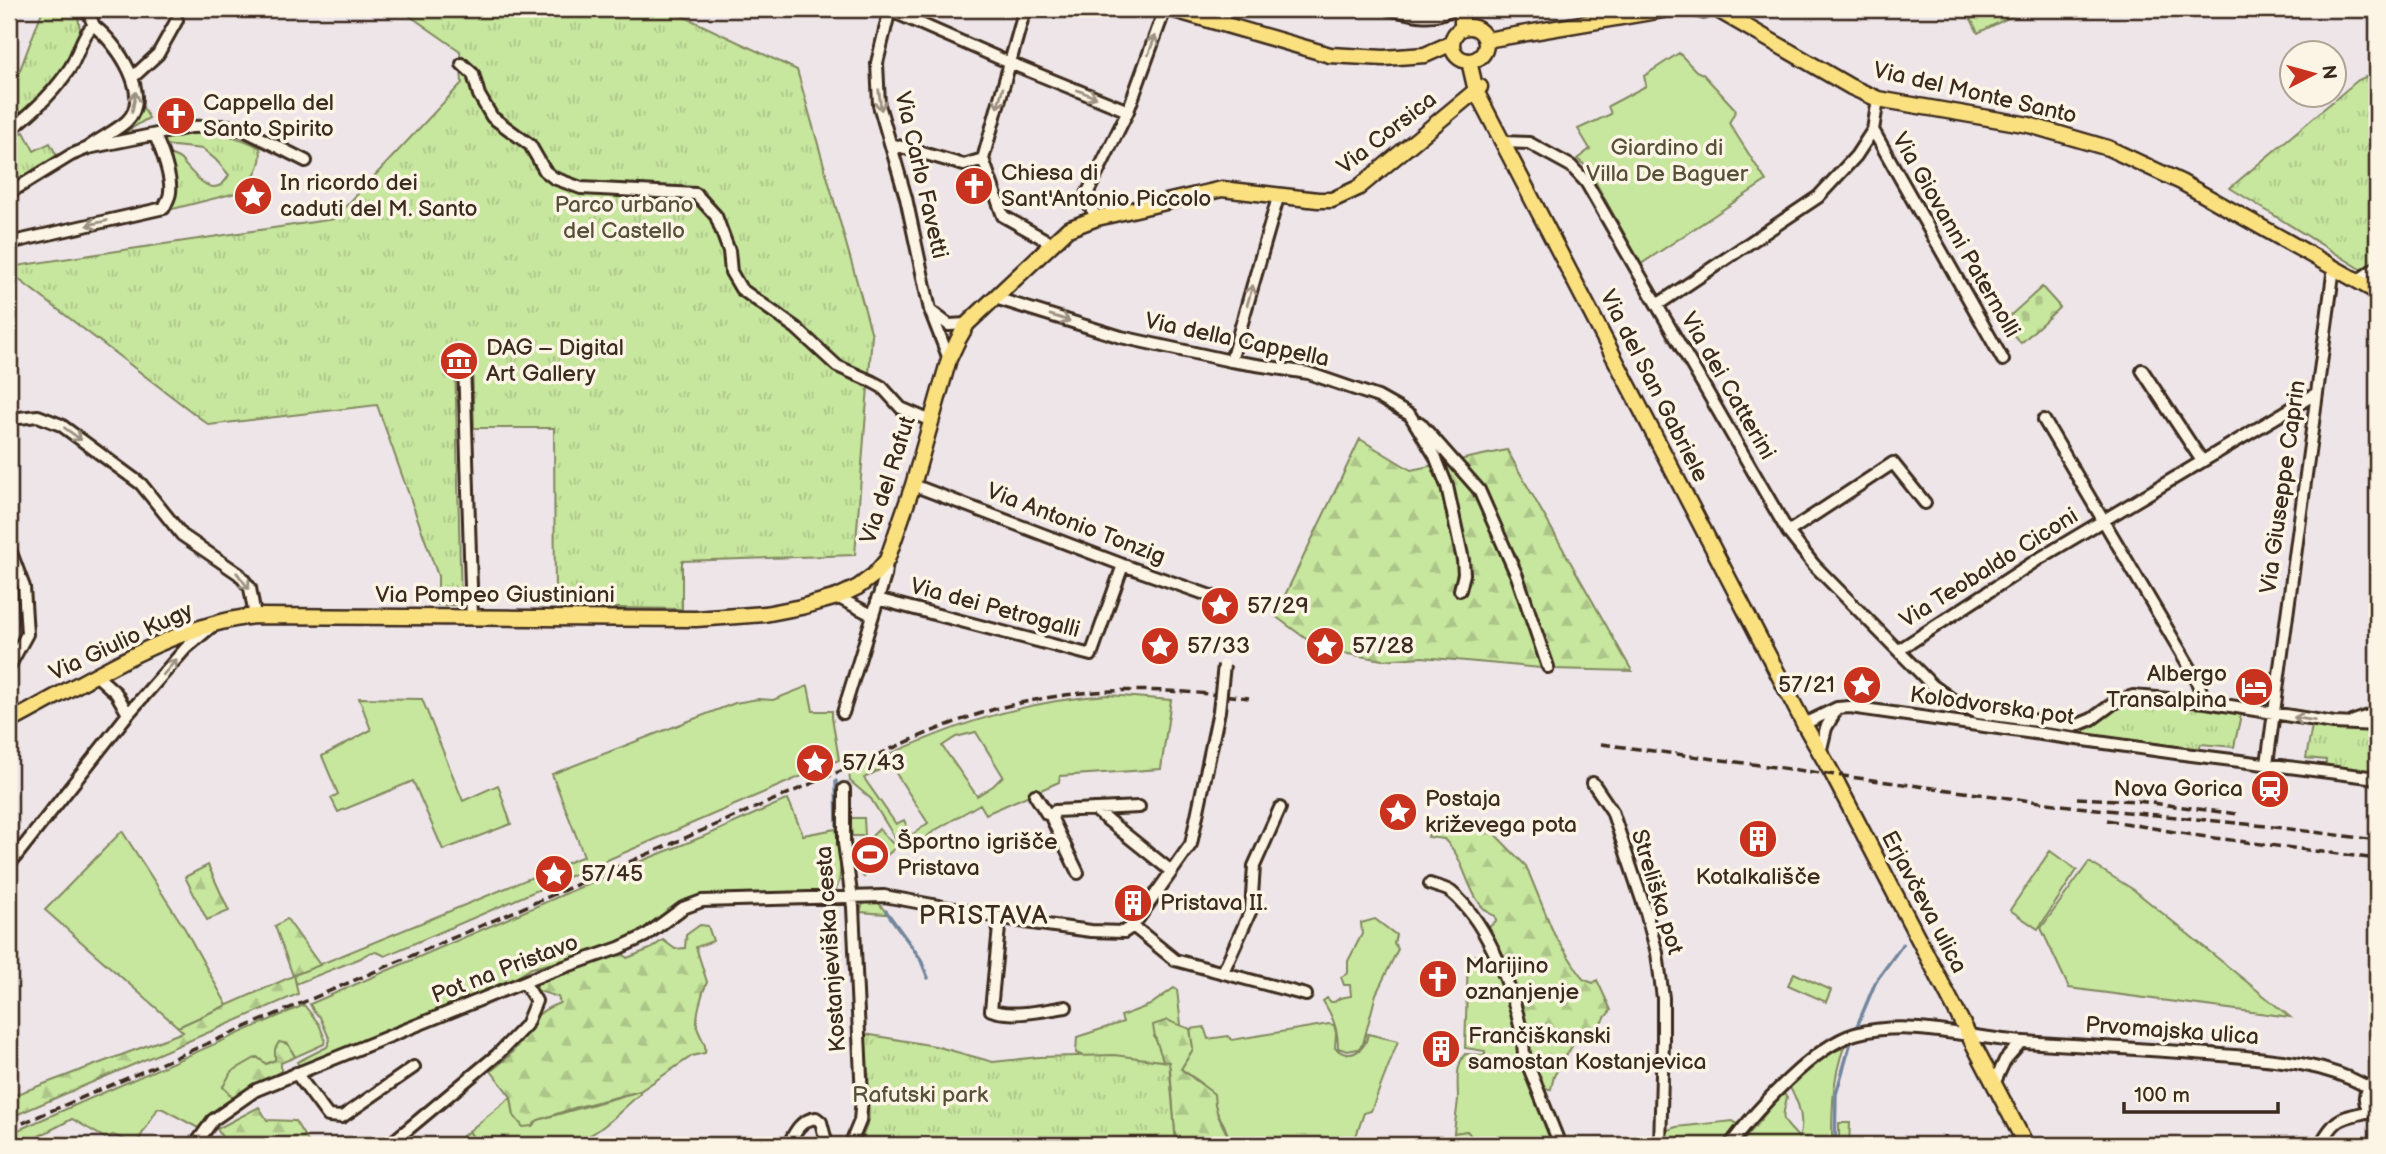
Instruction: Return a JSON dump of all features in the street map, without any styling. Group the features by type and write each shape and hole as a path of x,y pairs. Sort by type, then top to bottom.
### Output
{"main road":[{"path":"1171,9 1330,55 1384,58 1425,55 1452,43"},
{"path":"1462,9 1462,28"},
{"path":"1486,40 1669,9"},
{"path":"1695,9 1709,9"},
{"name":"Via del Monte Santo","path":"1716,9 1851,87 1878,99 2029,125 2108,148 2181,182 2377,292"},
{"path":"1475,27 1482,32 1486,40 1485,50 1471,61 1455,53 1452,43 1455,34 1462,28 1475,27"},
{"name":"Via del San Gabriele","path":"1471,61 1478,89 1502,142 1781,679"},
{"name":"Via Corsica","path":"1068,229 1097,218 1222,188 1318,201 1332,200 1376,174 1478,89"},
{"name":"Via del Rafut","path":"887,560 913,485 949,359 967,324 1068,229"},
{"name":"Via Pompeo Giustiniani","path":"216,623 255,616 696,620 765,614 837,597 858,587 887,560"},
{"name":"Via Giulio Kugy","path":"9,722 159,644 216,623"},
{"name":"Erjavčeva ulica","path":"1781,679 2026,1145"}],"street":[{"path":"87,9 94,26 104,33 133,77 136,91 134,109 127,120 88,148"},
{"path":"889,9 1010,63 1128,111"},
{"name":"Via Carlo Favetti","path":"889,9 877,63 879,105 905,198 930,310 949,359"},
{"path":"1025,9 983,159 1003,216 1053,244"},
{"path":"1097,218 1085,198 1128,111 1171,9"},
{"path":"1389,9 1428,17 1452,9"},
{"path":"133,77 158,54 177,20"},
{"path":"9,131 55,89 72,66 86,32 94,26"},
{"path":"462,64 472,74 479,95 492,117 530,145 545,171 554,178 581,188 696,194 716,216 729,251 731,272 741,289 796,328 836,366 882,387 901,408 931,421"},
{"path":"1657,305 1818,197 1856,156 1873,131 1878,99"},
{"path":"9,193 71,155 88,148 191,127 229,126 263,138 306,161"},
{"name":"Via Giovanni Paternolli","path":"1873,131 2003,360"},
{"path":"9,243 164,208 170,193 169,181 155,136"},
{"name":"Via dei Catterini","path":"1502,142 1529,144 1571,166 1586,182 1788,532 1814,565 1940,691 1957,703 1978,713 2075,726 2092,719 2115,702 2133,696 2206,702 2334,723"},
{"path":"891,144 964,165 983,159"},
{"path":"1231,360 1279,194"},
{"name":"Via Giuseppe Caprin","path":"2267,764 2334,267"},
{"path":"2357,281 2377,267"},
{"name":"Via della Cappella","path":"995,298 1121,337 1308,373 1378,397 1410,415 1436,456 1447,486 1464,560 1460,590"},
{"path":"930,310 949,325 967,324"},
{"path":"464,362 472,618"},
{"path":"2142,370 2202,461"},
{"name":"Via Teobaldo Ciconi","path":"1899,650 2037,560 2317,393"},
{"path":"1410,415 1427,429 1479,489 1517,576 1548,667"},
{"path":"9,419 38,416 61,425 141,484 182,535 239,574 250,588 255,616"},
{"name":"Via Teobaldo Ciconi","path":"2044,420 2102,521"},
{"path":"1788,532 1893,463 1924,503"},
{"name":"Via Antonio Tonzig","path":"913,485 1225,601"},
{"path":"2102,521 2192,671 2206,702"},
{"path":"9,547 24,587 27,634 9,667"},
{"name":"Via del Rafut","path":"843,713 887,560"},
{"name":"Via dei Petrogalli","path":"877,599 1091,654 1123,565"},
{"path":"837,597 872,615"},
{"name":"Via Pompeo Giustiniani","path":"9,865 128,714 186,648 216,623"},
{"path":"1224,665 1219,710 1191,844 1133,926 1175,960 1306,995"},
{"path":"97,676 116,692 128,714"},
{"name":"Kolodvorska pot","path":"1804,724 1837,708 1850,707 2377,778"},
{"path":"1820,753 1826,728 1837,708"},
{"path":"2334,723 2358,720 2377,713"},
{"path":"2334,723 2377,725"},
{"name":"Streliška pot","path":"1593,783 1612,811 1657,953 1663,998 1660,1145"},
{"name":"Kostanjeviška cesta","path":"844,789 844,843 852,898 862,1098 860,1121 850,1145"},
{"path":"1035,795 1047,814 1054,814"},
{"path":"1078,873 1052,819 1055,811 1139,807"},
{"path":"1223,972 1251,910 1254,866 1280,808"},
{"path":"1094,809 1171,871"},
{"path":"1430,884 1448,890 1456,897 1493,951 1515,1009 1524,1055 1560,1145"},
{"name":"Pot na Pristavo","path":"195,1145 214,1120 256,1090 524,982 619,948 645,936 683,908 702,901 884,896 1091,931 1124,932 1133,926"},
{"path":"1000,917 990,1010 996,1013 1031,1012 1066,1007"},
{"path":"389,1145 497,1055 526,1025 536,1001 524,982"},
{"name":"Prvomajska ulica","path":"1730,1145 1782,1086 1834,1042 1857,1034 1914,1028 2021,1042 2269,1059 2327,1069 2373,1084 2364,1097 2374,1113"},
{"path":"1994,1084 2006,1060 2021,1042"},
{"path":"296,1073 328,1116 342,1117 414,1068"},
{"path":"2320,1145 2338,1120 2374,1113"},
{"path":"788,1145 798,1126 807,1119 816,1118 821,1122 827,1145"}],"green space":[{"path":"43,9 77,9 80,30 67,63 51,86 9,125 9,99"},
{"name":"Parco urbano del Castello","path":"400,9 668,9 797,70 872,335 855,555 682,561 682,609 555,607 554,428 474,428 472,360 455,359 461,605 438,605 438,576 377,405 209,425 9,272 9,267 334,219 462,83 460,51"},
{"path":"1966,9 2026,9 1978,33"},
{"name":"Giardino di Villa De Baguer","path":"1679,53 1696,71 1703,74 1736,110 1729,123 1766,181 1641,264 1587,167 1577,159 1590,149 1578,129 1611,114 1608,106 1646,86 1644,76"},
{"path":"2377,72 2377,279 2230,188 2325,108 2348,108 2348,88 2358,80"},
{"path":"140,102 149,118 122,135 104,142 132,121"},
{"path":"24,132 34,151 50,143 58,158 9,187 9,141"},
{"path":"192,132 244,140 260,148 259,166 244,191 165,211 166,153 180,159 210,186 217,187 229,175 203,149 164,145 163,138"},
{"path":"2042,287 2060,307 2021,343 2002,323"},
{"path":"1360,439 1411,470 1507,450 1632,671 1552,669 1422,657 1382,660 1320,649 1275,616"},
{"path":"808,686 813,711 832,711 839,760 385,956 370,953 296,984 294,975 584,856 552,774 735,703 758,699 773,700"},
{"path":"1108,695 1171,700 1161,769 1060,776 1059,782 986,814 980,804 919,843 913,834 928,823 890,764 864,778 896,824 904,820 911,836 900,846 871,799 850,781 849,772 944,732 1006,712","holes":["976,732 1003,776 977,796 942,746 956,737"]},
{"path":"359,698 422,699 463,801 498,785 511,824 443,850 413,781 338,812 331,798 338,794 322,756 371,730"},
{"path":"2133,698 2242,710 2234,747 2201,744 2199,749 2079,733 2078,726"},
{"path":"2313,720 2377,729 2377,776 2325,769 2326,760 2306,758"},
{"path":"788,799 803,835 836,829 840,872 837,887 833,892 730,894 697,898 682,904 643,932 600,951 532,968 514,979 299,1066 297,1062 327,1047 330,1040 320,1017 310,1004"},
{"path":"850,818 864,818 865,836 852,836"},
{"path":"1461,819 1471,822 1481,820 1526,866 1554,934 1583,979 1593,983 1597,980 1611,1010 1600,1024 1574,1043 1554,1076 1551,1089 1540,1090 1486,930 1496,921 1495,916 1477,899 1457,855 1450,846 1444,839 1428,837 1430,829"},
{"name":"Športno igrišče Pristava","path":"879,829 896,847 864,877 848,860"},
{"path":"122,831 185,929 227,1005 178,1027 45,910"},
{"path":"2050,851 2077,870 2038,929 2010,910"},
{"path":"2089,862 2134,890 2290,1017 2069,988 2041,928"},
{"path":"208,865 229,911 207,920 185,877"},
{"path":"878,902 887,914 860,912 863,904"},
{"path":"287,919 320,965 294,975 298,994 9,1118 9,1097 183,1032 178,1027 293,976 275,926"},
{"path":"1375,919 1396,935 1394,943 1398,949 1376,994 1363,1044 1358,1049 1347,1051 1338,1048 1334,1023 1323,1001 1327,998 1334,1002 1351,996 1350,985 1344,985 1341,977 1348,973 1348,961 1362,934 1361,923"},
{"path":"700,925 708,926 713,941 696,947 707,982 697,1021 705,1053 692,1056 640,1091 574,1108 538,1120 532,1126 523,1127 514,1116 511,1097 491,1071 511,1054 541,1012 560,1003 558,997 536,990 537,986 544,979 622,952 627,958 650,949 663,940 675,949 685,948 686,935"},
{"path":"1480,954 1491,973 1497,972 1554,1145 1478,1145 1467,1131 1454,1133 1460,1064 1465,1054 1485,1055 1485,1051 1465,1048 1468,958"},
{"path":"1794,973 1831,990 1826,1002 1788,985"},
{"path":"1174,988 1177,990 1181,1025 1154,1036 1162,1053 1165,1069 1090,1059 1076,1053 1077,1037 1123,1022 1121,1016 1150,1005"},
{"path":"304,1005 319,1024 325,1039 324,1044 295,1057 288,1044 276,1060 223,1086 233,1098 215,1110 198,1128 158,1108 136,1144 113,1135 105,1138 72,1119 22,1145 9,1145 9,1134"},
{"path":"1168,1020 1190,1029 1193,1049 1181,1069 1214,1094 1218,1114 1232,1145 1176,1145 1170,1068 1165,1069 1153,1025"},
{"path":"1334,1025 1336,1033 1335,1048 1346,1054 1360,1049 1368,1034 1398,1041 1371,1111 1364,1113 1354,1142 1358,1145 1232,1145 1200,1082 1181,1069 1193,1049 1190,1029 1204,1027 1208,1039 1228,1036 1232,1040"},
{"name":"Rafutski park","path":"859,1033 935,1046 993,1062 1039,1057 1114,1055 1169,1062 1176,1145 859,1145 869,1120"},
{"path":"279,1042 288,1044 295,1057 281,1063 281,1071 233,1098 223,1087 231,1072 257,1057 266,1064 275,1060 275,1049"},
{"path":"1844,1047 1835,1083 1832,1145 1740,1145 1782,1093 1787,1097 1784,1121 1799,1138 1800,1111 1789,1086 1819,1059"},
{"path":"640,1091 640,1094 599,1130 571,1142 530,1147 501,1145 475,1141 469,1131 511,1097 514,1116 538,1120"},
{"path":"259,1107 267,1120 295,1121 310,1145 227,1145 217,1129"},
{"path":"1733,1121 1737,1124 1721,1145 1664,1145 1663,1132 1676,1127"},
{"path":"1839,1123 1850,1123 1849,1145 1839,1145"},
{"path":"469,1131 475,1141 488,1145 452,1145"},
{"path":"1467,1131 1478,1145 1453,1145 1454,1133"}],"waterway":[{"path":"836,781 837,825"},
{"path":"886,911 920,958 928,978"},
{"path":"1855,1031 1876,981 1903,944"},
{"path":"1835,1145 1836,1094 1852,1038"}],"railway":[{"path":"9,1129 962,720 1035,700 1096,692 1185,692 1249,698"},
{"path":"1601,744 2077,807 2377,840"},
{"path":"2077,798 2137,801 2237,814"},
{"path":"2107,820 2192,835 2377,859"}],"place":[{"name":"Cappella del Santo Spirito","path":"176,116"},
{"name":"Chiesa di Sant'Antonio Piccolo","path":"974,186"},
{"name":"In ricordo dei caduti del M. Santo","path":"253,196"},
{"name":"DAG – Digital Art Gallery","path":"459,361"},
{"name":"57/29","path":"1220,606"},
{"name":"57/33","path":"1160,646"},
{"name":"57/28","path":"1325,646"},
{"name":"57/21","path":"1862,685"},
{"name":"Albergo Transalpina","path":"2254,687"},
{"name":"57/43","path":"815,763"},
{"name":"Nova Gorica","path":"2270,789"},
{"name":"Postaja križevega pota","path":"1398,812"},
{"name":"Kotalkališče","path":"1758,839"},
{"name":"Športno igrišče Pristava","path":"870,855"},
{"name":"57/45","path":"554,874"},
{"name":"Pristava II.","path":"1133,903"},
{"name":"Marijino oznanjenje","path":"1438,979"},
{"name":"Frančiškanski samostan Kostanjevica","path":"1441,1049"}],"district":[{"name":"PRISTAVA","path":"984,916"}]}
